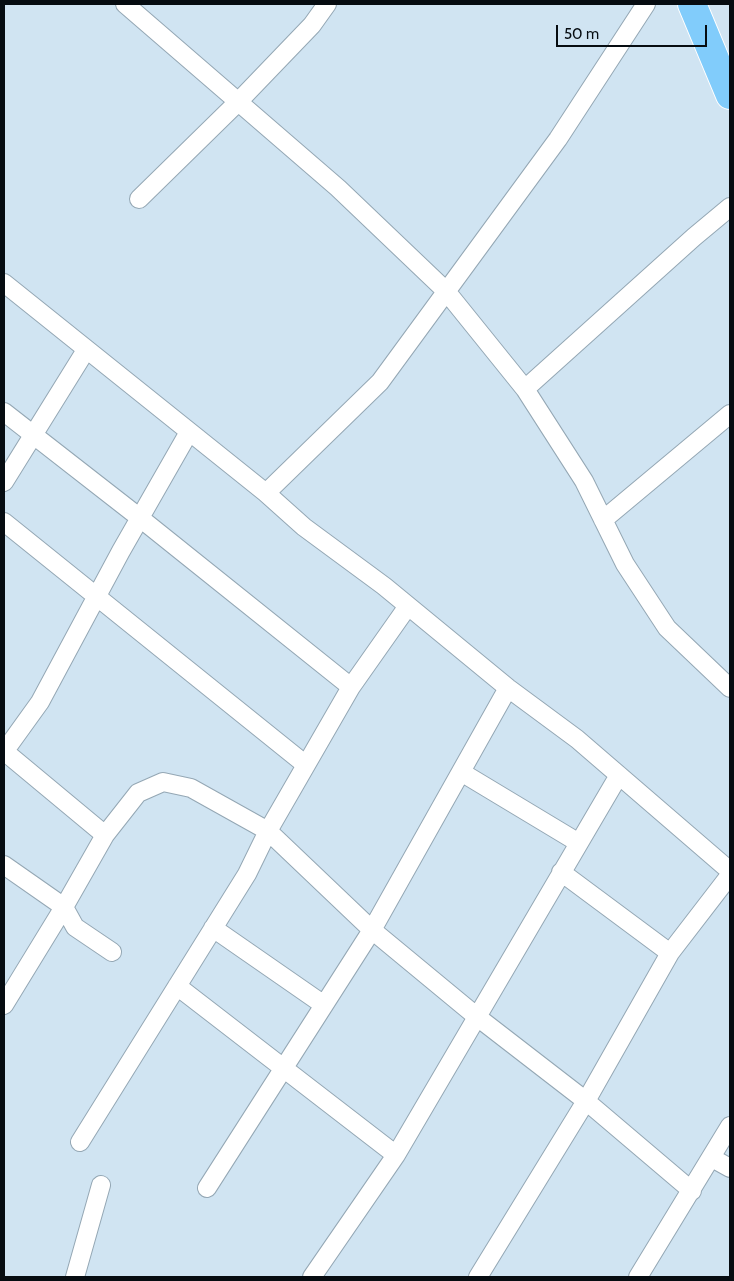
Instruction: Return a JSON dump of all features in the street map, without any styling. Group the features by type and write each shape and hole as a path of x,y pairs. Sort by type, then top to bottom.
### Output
{"highway":[{"path":"692,4 730,95"}],"street":[{"path":"125,4 338,188 446,291 525,389 584,480 625,564 667,628 730,688"},
{"path":"139,199 238,102 312,25 327,4"},
{"path":"266,493 380,382 558,139 646,4"},
{"path":"525,389 694,236 730,207"},
{"path":"4,284 266,493 304,527 384,586 508,688 577,738 730,871"},
{"path":"4,482 86,350"},
{"path":"4,412 351,687"},
{"path":"603,520 730,414"},
{"path":"105,835 4,752 40,702 189,432"},
{"path":"4,522 306,765"},
{"path":"80,1142 247,874 268,831 351,687 408,606"},
{"path":"207,1188 372,930 508,688"},
{"path":"460,772 579,843"},
{"path":"312,1277 396,1155 619,775"},
{"path":"7,994 64,907 105,835 138,793 163,782 191,788 268,831 372,930 476,1016 586,1101 692,1191"},
{"path":"4,865 64,907 75,928 112,952"},
{"path":"561,872 670,953"},
{"path":"478,1277 586,1101 670,953 730,875"},
{"path":"213,928 324,1005"},
{"path":"177,986 396,1155"},
{"path":"638,1277 730,1126"},
{"path":"712,1158 730,1168"},
{"path":"75,1277 102,1185"}]}
